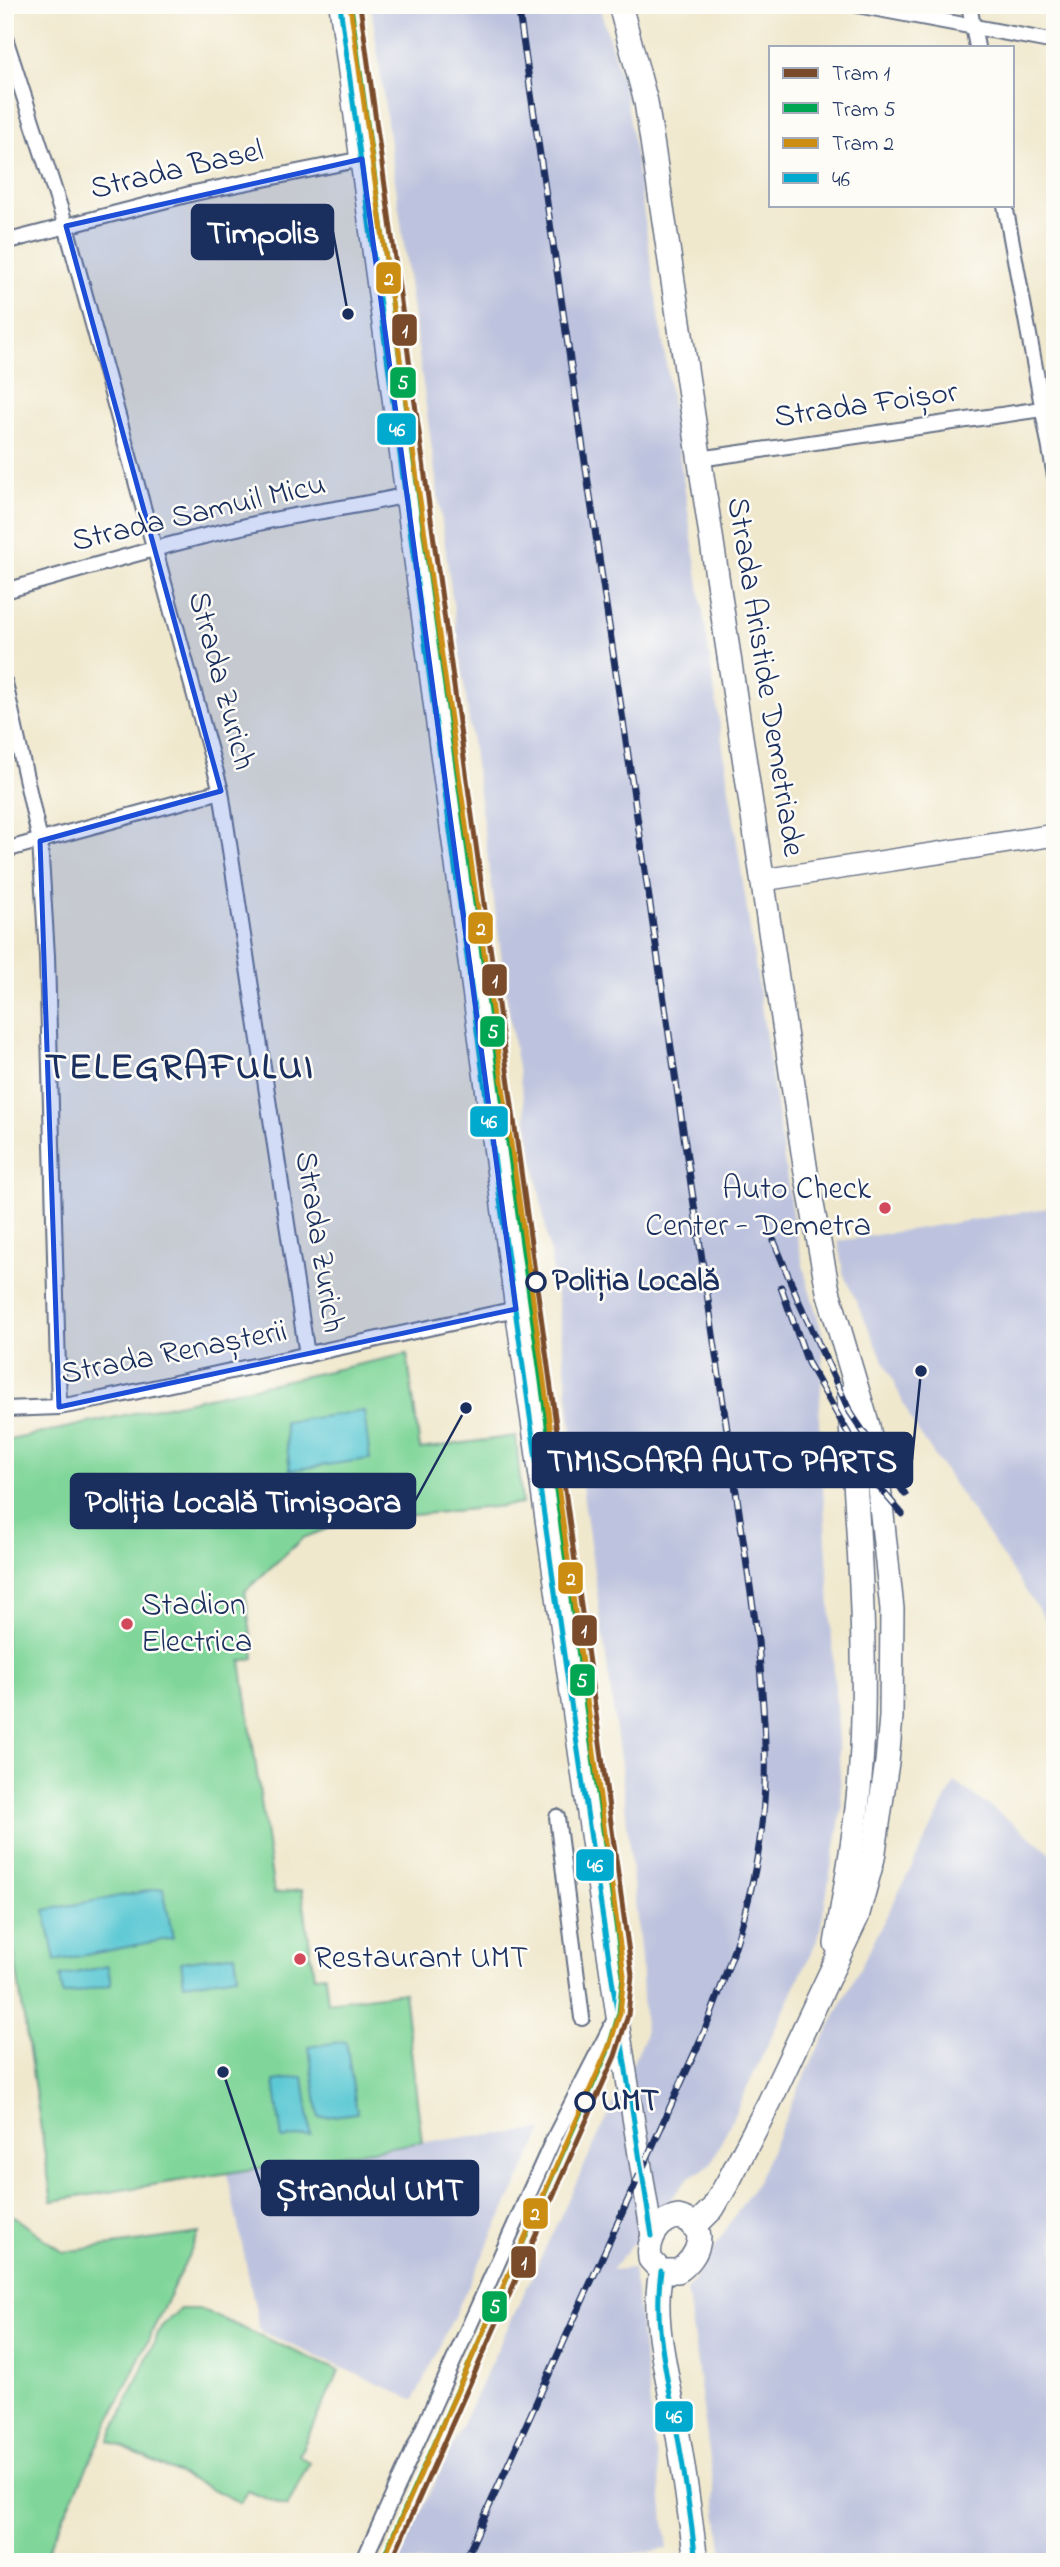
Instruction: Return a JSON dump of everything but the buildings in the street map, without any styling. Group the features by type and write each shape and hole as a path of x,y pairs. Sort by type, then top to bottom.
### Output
{"main road":[{"name":"Strada Aristide Demetriade","path":"620,5 646,102 819,1245 846,1358 868,1426 879,1487 892,1609 891,1717 885,1783 873,1858 857,1917 769,2103 728,2182 713,2208 694,2227"},
{"name":"Strada Aristide Demetriade","path":"831,1971 854,1822 863,1709 859,1550 846,1358"},
{"path":"671,2218 684,2218 694,2227 699,2242 694,2258 678,2272 661,2271 650,2259 649,2245 657,2229 671,2218"},
{"path":"661,2271 658,2285 659,2322 696,2562"}],"street":[{"path":"341,5 516,1309 617,2016 652,2236"},
{"path":"857,5 1055,42"},
{"path":"969,5 977,46"},
{"name":"Strada Zurich","path":"5,38 66,226 221,791 307,1355"},
{"name":"Strada Basel","path":"5,242 194,192 362,159"},
{"path":"1005,206 1055,476"},
{"name":"Strada Foișor","path":"699,459 1042,409"},
{"name":"Strada Samuil Micu","path":"5,591 156,548 262,522 349,508 406,495"},
{"path":"5,683 40,841 47,956 59,1407"},
{"path":"5,850 221,791"},
{"path":"762,880 1055,835"},
{"name":"Strada Renașterii","path":"5,1409 59,1407 516,1309"},
{"path":"558,1817 582,2018"},
{"path":"363,2562 553,2140 617,2016"},
{"path":"646,2193 671,2218"}],"highlighted area":[{"path":"362,159 516,1309 59,1407 40,841 221,791 66,226"}],"shaded area":[{"path":"371,5 599,5 626,96 792,1213 806,1278 824,1339 819,1420 842,1808 819,1936 711,2164 690,2176 611,2270 633,2268 668,2549 565,2562 397,2562 645,2037 641,1958 621,1766 579,1464 574,1452 558,1301 511,1027"},
{"path":"1055,1207 1055,1634 913,1424 843,1273 838,1241"},
{"path":"955,1782 1055,1856 1055,2562 724,2562 687,2290 758,2180 801,2083"},
{"path":"543,2130 414,2400 260,2331 227,2173 422,2142"}],"green space":[{"path":"407,1354 420,1449 516,1436 522,1504 345,1522 303,1538 245,1591 254,1658 241,1661 274,1893 302,1890 314,1976 325,1975 328,2002 404,1992 422,2142 52,2201 5,1894 5,1441"},
{"path":"5,2210 63,2252 199,2233 42,2562 5,2562"},
{"path":"180,2309 200,2309 339,2371 299,2455 309,2463 287,2507 248,2491 241,2503 109,2441 161,2327"}],"water":[{"path":"364,1411 370,1459 290,1470 284,1422"},
{"path":"163,1888 173,1938 55,1961 45,1910"},
{"path":"235,1954 238,1976 184,1984 181,1962"},
{"path":"108,1966 111,1985 63,1995 60,1976"},
{"path":"346,2041 357,2113 319,2118 309,2047"},
{"path":"303,2077 311,2135 282,2139 274,2081"}],"railway":[{"path":"464,2562 705,2030 744,1918 757,1861 765,1782 758,1641 518,5"},
{"path":"774,1241 850,1412 905,1494"},
{"path":"781,1287 808,1363 879,1487 902,1514"}],"tram line":[{"name":"2","path":"350,5 531,1285 624,1975 620,2013 610,2044 382,2562"},
{"name":"1","path":"360,5 632,1975 628,2015 615,2056 391,2562"},
{"name":"5","path":"351,6 623,1975 619,2013 607,2053 383,2558"}],"transit line":[{"name":"46","path":"340,5 528,1401 652,2236"},
{"name":"46","path":"661,2271 660,2332 696,2562"}],"place":[{"name":"Timpolis","path":"348,314"},
{"name":"Auto Check Center - Demetra","path":"885,1208"},
{"name":"Poliția Locală","path":"536,1282"},
{"name":"TIMISOARA AUTO PARTS","path":"921,1371"},
{"name":"Poliția Locală Timișoara","path":"466,1408"},
{"name":"Stadion Electrica","path":"127,1624"},
{"name":"Restaurant UMT","path":"300,1959"},
{"name":"Ștrandul UMT","path":"223,2072"},
{"name":"UMT","path":"585,2102"}],"district":[{"name":"TELEGRAFULUI","path":"180,1069"}]}
